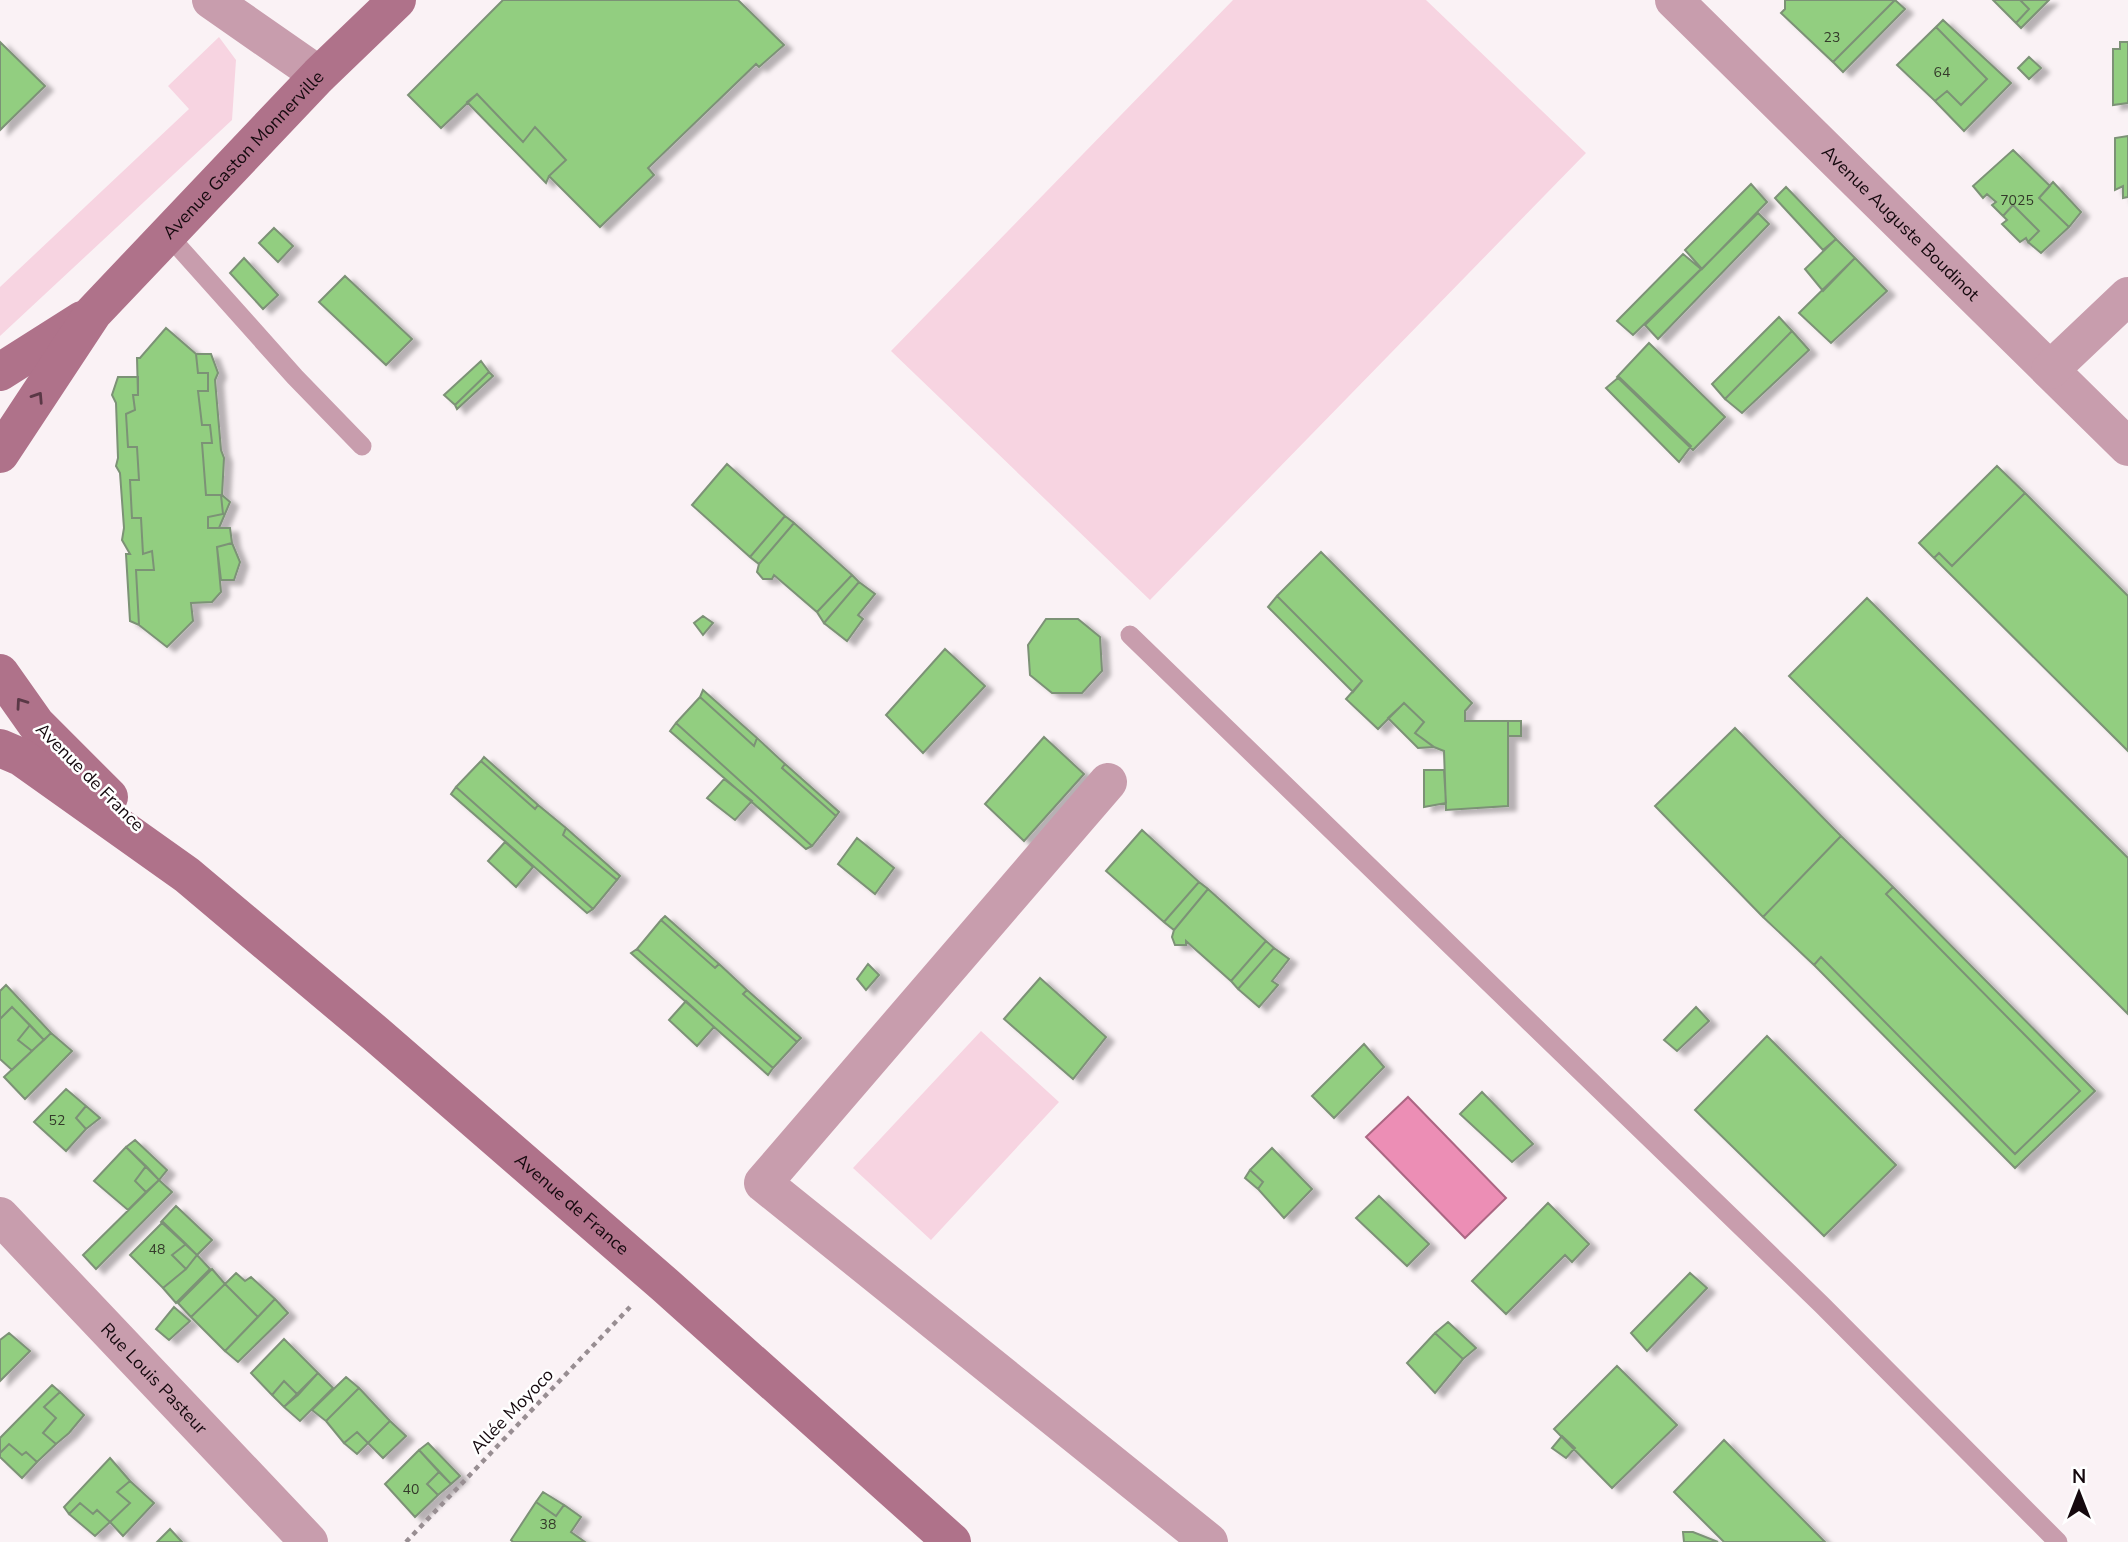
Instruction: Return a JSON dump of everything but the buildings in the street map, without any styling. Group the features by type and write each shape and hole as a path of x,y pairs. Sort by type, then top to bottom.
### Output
{"main road":[{"name":"Avenue Gaston Monnerville","path":"0,454 93,313 319,75 397,0"},
{"name":"Avenue Gaston Monnerville","path":"0,372 93,313"},
{"name":"Avenue de France","path":"0,674 36,724 187,875"},
{"name":"Avenue de France","path":"0,748 21,757 187,875 376,1034 665,1285 952,1542"}],"street":[{"path":"211,0 319,75"},
{"name":"Avenue Auguste Boudinot","path":"1674,0 2128,447"},
{"path":"2050,370 2128,296"},
{"path":"1108,782 763,1183 1209,1542"},
{"name":"Rue Louis Pasteur","path":"0,1216 309,1542"}],"lane":[{"path":"169,236 295,377 362,446"},
{"path":"1130,635 1822,1305 2059,1542"}],"path":[{"name":"Allée Moyoco","path":"406,1542 638,1299"}],"shaded area":[{"path":"1233,0 1426,0 1586,153 1150,600 891,351"},
{"path":"219,37 236,60 232,120 0,336 0,287 189,109 168,86"},
{"path":"981,1031 1059,1102 931,1240 853,1168"},
{"path":"1408,1097 1506,1198 1465,1238 1366,1137"}]}
